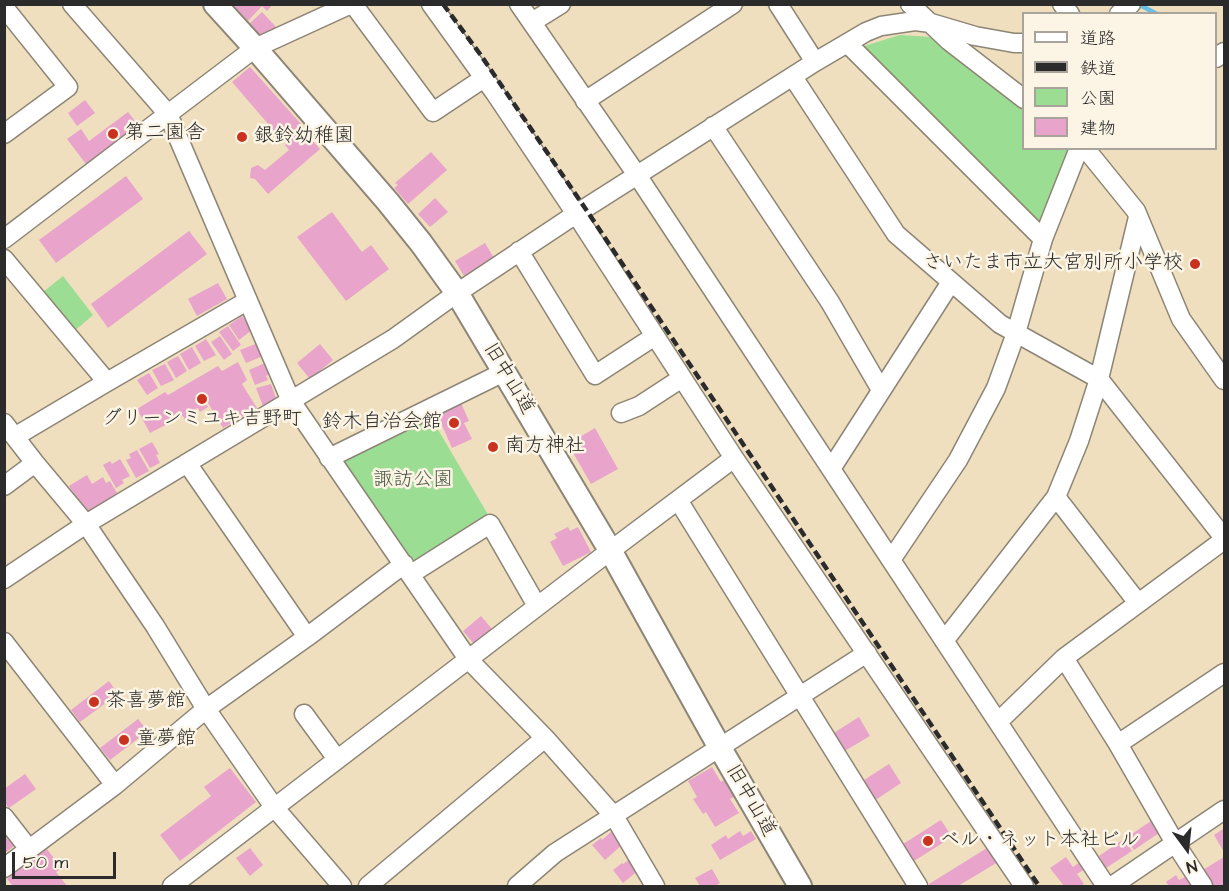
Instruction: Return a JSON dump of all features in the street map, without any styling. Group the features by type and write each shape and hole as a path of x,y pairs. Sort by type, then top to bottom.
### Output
{"main road":[{"name":"旧中山道","path":"215,4 388,202 457,293 610,550 800,886"}],"street":[{"path":"72,4 168,114 291,401 468,659 545,738 614,816 655,886"},
{"path":"430,4 484,78 576,214 734,458 867,653 1017,884"},
{"path":"519,4 637,175 1106,886"},
{"path":"532,22 561,4"},
{"path":"585,100 734,4"},
{"path":"778,4 815,62"},
{"path":"910,4 949,41 1022,98"},
{"path":"4,239 255,48 343,6 433,112 484,78"},
{"path":"4,7 68,87 4,134"},
{"path":"4,579 86,524 393,339 457,293 576,214 866,32 881,26 915,21 931,23 975,36 1022,43"},
{"path":"847,43 1043,239"},
{"path":"793,77 896,234 1000,324 1099,379 1224,539 1064,658 998,722"},
{"path":"713,126 830,302 881,390"},
{"path":"891,560 958,460 996,388 1016,333 1043,239 1078,150"},
{"path":"1086,150 1136,211 1181,319 1224,380"},
{"path":"944,641 1056,497 1080,441 1099,379 1138,217"},
{"path":"519,251 595,375 655,336"},
{"path":"4,259 107,382"},
{"path":"831,469 951,282"},
{"path":"247,301 107,382 10,430 86,524 155,626 206,709 274,807 342,886"},
{"path":"329,458 504,372"},
{"path":"621,413 639,406 682,378"},
{"path":"172,886 610,550 734,458"},
{"path":"4,486 35,463"},
{"path":"187,463 307,637"},
{"path":"1056,497 1138,603"},
{"path":"678,500 918,886"},
{"path":"4,868 115,785 206,709 307,637 407,569 490,524 537,606"},
{"path":"4,642 115,785"},
{"path":"517,886 555,853 867,653"},
{"path":"1064,658 1203,886"},
{"path":"1118,744 1224,674"},
{"path":"304,714 337,759"},
{"path":"368,886 545,738"},
{"path":"1112,886 1224,810"},
{"path":"4,817 29,849"}],"green space":[{"path":"900,35 931,37 1022,108 1022,150 1070,150 1040,225 861,47"},
{"path":"63,276 93,315 72,333 43,292"},
{"name":"諏訪公園","path":"430,416 490,518 413,564 339,460"}],"building":[{"path":"238,4 273,4 267,11 262,6 248,21 235,7"},
{"path":"262,12 276,27 262,39 249,24"},
{"path":"250,67 301,124 282,140 232,82"},
{"path":"85,100 95,113 77,126 68,113"},
{"name":"第二園舎","path":"128,112 139,126 86,164 67,139 81,129 89,141"},
{"path":"302,129 320,149 268,194 255,179 250,178 251,168 258,165 265,170 289,150 285,145"},
{"path":"431,152 447,170 408,204 394,188 398,185 395,183"},
{"path":"126,176 143,199 56,263 39,240"},
{"path":"435,198 448,212 430,227 418,214"},
{"path":"332,212 362,252 371,245 389,269 346,301 297,237"},
{"path":"189,231 207,254 108,328 91,304"},
{"path":"485,243 494,258 464,276 455,261"},
{"path":"218,283 227,299 197,316 188,299"},
{"path":"242,316 252,330 239,340 229,325"},
{"path":"228,326 241,345 233,351 219,332"},
{"path":"220,336 232,354 224,360 211,342"},
{"path":"206,339 216,355 204,361 195,346"},
{"path":"258,343 263,356 246,363 240,350"},
{"path":"320,344 333,360 310,379 297,363"},
{"path":"192,347 201,363 189,370 180,354"},
{"path":"178,356 187,371 176,378 167,362"},
{"name":"グリーンミユキ吉野町","path":"238,362 247,380 242,384 257,408 223,428 208,403 206,404 208,407 200,412 198,408 191,411 194,416 186,421 183,416 150,433 137,409 165,392 168,395 218,366 222,371"},
{"path":"265,363 269,374 266,376 268,380 255,385 249,370"},
{"path":"165,364 174,380 161,386 152,370"},
{"path":"149,373 158,388 147,395 137,380"},
{"path":"271,384 277,401 263,406 256,388"},
{"path":"461,403 469,421 464,423 472,439 452,448 437,414"},
{"path":"595,428 618,469 591,484 568,444"},
{"path":"152,442 159,454 156,455 160,463 150,468 139,449"},
{"path":"137,450 149,471 136,478 126,460 131,458 129,454"},
{"path":"120,459 130,476 122,480 124,483 116,488 103,465 110,461 112,464"},
{"path":"87,475 92,484 103,477 106,483 110,481 117,493 86,513 69,486"},
{"path":"568,527 570,531 578,527 591,552 563,566 550,542 557,538 554,534"},
{"path":"481,616 492,629 474,644 463,631"},
{"name":"茶喜夢館","path":"109,681 118,694 80,722 71,710"},
{"path":"859,717 870,736 843,752 832,734"},
{"name":"童夢館","path":"138,719 148,731 110,760 100,748"},
{"path":"889,764 901,783 874,801 861,782"},
{"path":"712,767 721,782 724,780 734,797 730,799 739,813 715,827 706,812 703,814 693,799 697,797 688,781"},
{"path":"230,768 256,802 180,861 160,835 211,796 204,787"},
{"path":"25,774 36,789 9,808 4,802 4,789"},
{"name":"ベル・ネット本社ビル","path":"941,820 952,837 914,861 903,844"},
{"path":"1151,821 1159,833 1134,850 1126,838"},
{"path":"1223,829 1224,831 1224,852 1214,835"},
{"path":"5,830 18,843 5,853"},
{"path":"612,831 623,844 605,860 592,845"},
{"path":"740,831 743,836 751,831 756,839 720,860 711,845 726,835 728,839"},
{"path":"1124,839 1132,851 1106,868 1099,856"},
{"path":"250,848 263,865 250,876 236,858"},
{"path":"987,848 998,862 958,886 930,886 929,884"},
{"path":"47,849 61,868 56,872 67,886 13,886 7,879"},
{"path":"1066,857 1073,867 1080,862 1085,869 1077,874 1084,884 1064,886 1050,868"},
{"path":"1224,857 1224,886 1214,886 1203,870"},
{"path":"630,859 639,870 623,883 613,870"},
{"path":"712,869 720,883 715,886 700,886 695,878"},
{"path":"1176,875 1179,880 1187,876 1194,886 1169,886 1166,882"}],"waterway":[{"path":"1138,4 1153,12"}],"railway":[{"path":"443,4 480,54 585,208 1039,886"}],"place":[{"name":"第二園舎","path":"113,134"},
{"name":"銀鈴幼稚園","path":"242,137"},
{"name":"さいたま市立大宮別所小学校","path":"1195,264"},
{"name":"グリーンミユキ吉野町","path":"202,399"},
{"name":"鈴木自治会館","path":"454,423"},
{"name":"南方神社","path":"493,447"},
{"name":"茶喜夢館","path":"94,702"},
{"name":"童夢館","path":"124,740"},
{"name":"ベル・ネット本社ビル","path":"928,841"}]}
